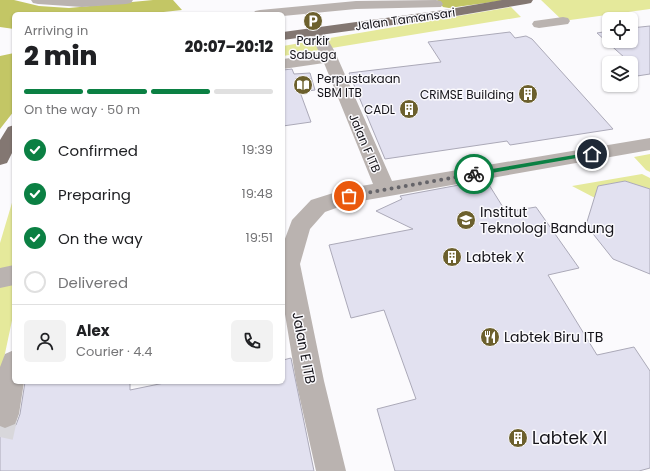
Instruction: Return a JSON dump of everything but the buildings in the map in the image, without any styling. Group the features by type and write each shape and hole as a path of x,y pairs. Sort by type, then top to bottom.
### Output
{"main road":[{"name":"Jalan Tamansari","path":"285,36 316,31 436,6 526,0"},
{"path":"0,158 12,135"}],"street":[{"path":"38,0 82,3 126,0"},
{"path":"281,12 356,5 436,6"},
{"path":"539,24 563,21"},
{"name":"Jalan F ITB","path":"316,31 329,57 385,189"},
{"path":"285,64 329,57"},
{"name":"Jalan E ITB","path":"331,471 309,375 288,264 300,226 318,206 349,196 385,189 650,144"},
{"path":"0,278 12,275"},
{"path":"5,414 12,374"}],"green space":[{"path":"0,0 14,0 39,6 69,8 153,0 173,0 182,10 164,12 12,12 12,29 0,27"},
{"path":"437,0 507,0 449,8 443,7"},
{"path":"541,0 650,0 650,9 628,12 602,12 602,16 563,21"},
{"path":"511,7 521,17 285,56 285,46"},
{"path":"12,53 12,114 0,129 0,56"},
{"path":"650,154 650,172 646,170 634,157"},
{"path":"642,174 650,178 650,189 625,181 598,186 595,198 572,186"},
{"path":"12,203 12,320 0,377 0,243"}],"tunnel":[{"path":"0,437 5,414"}],"way so far":[{"path":"349,196 474,174"}],"place":[{"name":"Parkir Sabuga","path":"313,21"},
{"name":"Perpustakaan SBM ITB","path":"303,85"},
{"name":"CRiMSE Building","path":"528,94"},
{"name":"CADL","path":"409,109"},
{"name":"Institut Teknologi Bandung","path":"466,220"},
{"name":"Labtek X","path":"452,257"},
{"name":"Labtek Biru ITB","path":"490,337"},
{"name":"Labtek XI","path":"518,438"}],"route":[{"path":"474,174 592,154"}]}
